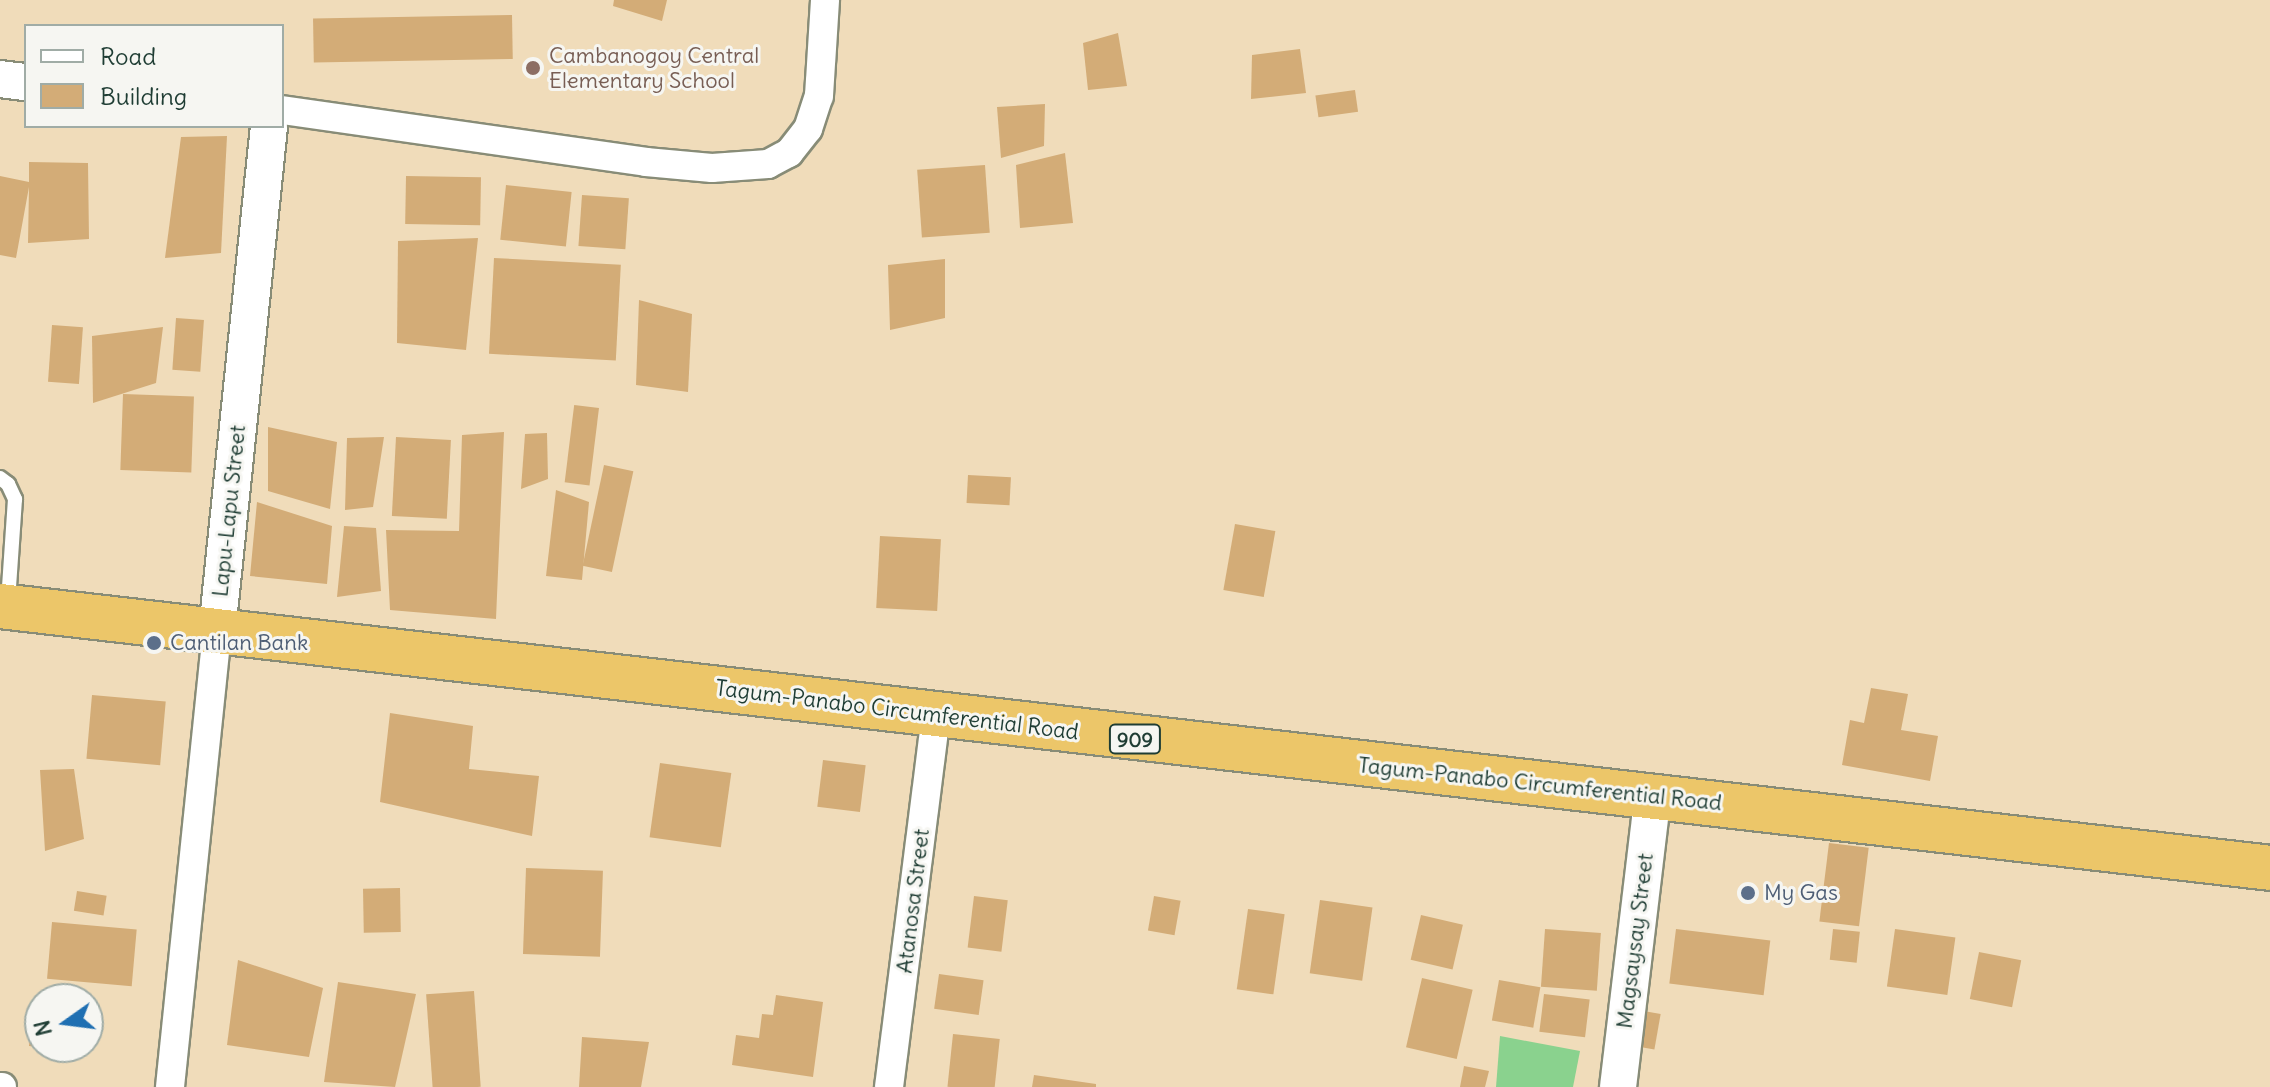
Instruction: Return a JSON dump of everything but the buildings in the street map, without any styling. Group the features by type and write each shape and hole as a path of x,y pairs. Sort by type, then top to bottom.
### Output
{"highway":[{"name":"Tagum-Panabo Circumferential Road","path":"4,607 1653,795 2111,853 2270,868"}],"street":[{"path":"284,110 646,162 712,168 768,164 789,153 808,129 819,96 825,0"},
{"path":"0,79 24,82"},
{"name":"Lapu-Lapu Street","path":"170,1087 269,128"},
{"name":"Atanosa Street","path":"889,1087 936,714"},
{"name":"Magsaysay Street","path":"1618,1087 1653,795"}],"lane":[{"path":"0,478 8,484 15,499 4,607"}],"green space":[{"path":"1500,1036 1580,1051 1573,1087 1496,1087"}],"place":[{"name":"Cambanogoy Central Elementary School","path":"533,68"},
{"name":"Cantilan Bank","path":"154,643"},
{"name":"My Gas","path":"1748,893"}]}
